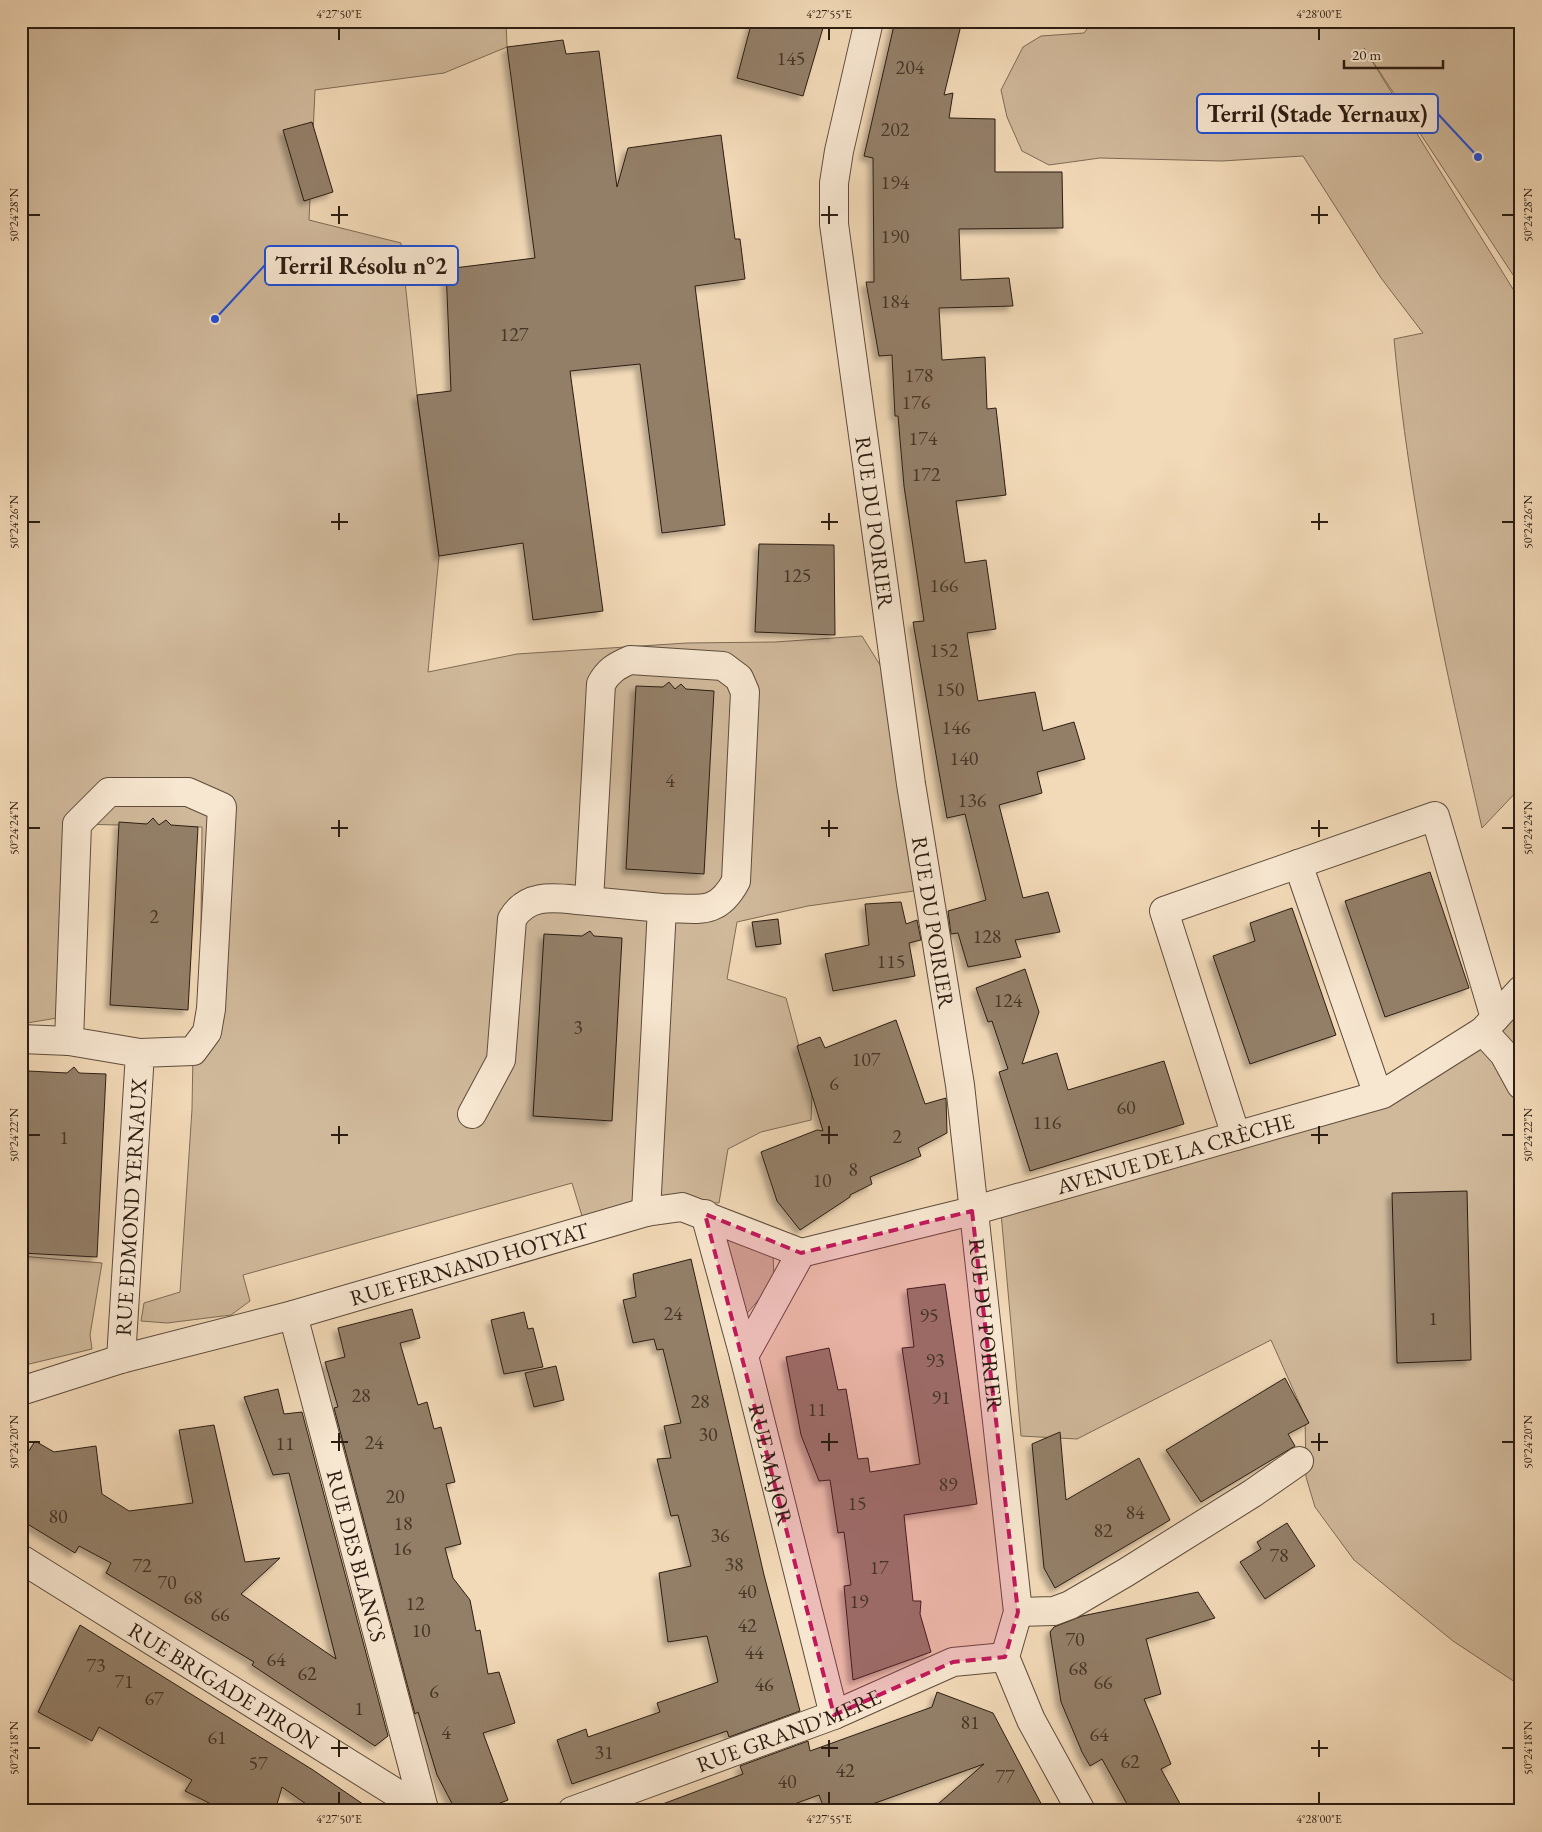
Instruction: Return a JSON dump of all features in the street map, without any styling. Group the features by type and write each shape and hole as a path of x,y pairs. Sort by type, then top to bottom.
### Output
{"street":[{"name":"RUE DU POIRIER","path":"869,21 839,151 834,184 834,224 906,744 960,1085 972,1211 1018,1612 1005,1657"},
{"path":"472,1114 501,1060 512,919 519,907 536,899 589,900 662,908 710,908 722,903 736,881 745,692 739,678 723,666 630,660 617,665 607,673 601,684 589,900"},
{"name":"RUE EDMOND YERNAUX","path":"21,1039 70,1041 140,1054 193,1051 207,1032 211,1009 222,807 188,792 109,792 77,824 70,1041"},
{"path":"1236,1136 1164,911 1435,816 1489,1024 1521,1085"},
{"path":"1298,864 1378,1095"},
{"path":"646,1212 662,908"},
{"name":"AVENUE DE LA CRÈCHE","path":"801,1253 972,1211 1378,1095 1489,1024 1521,990"},
{"name":"RUE EDMOND YERNAUX","path":"121,1359 140,1054"},
{"name":"RUE FERNAND HOTYAT","path":"294,1315 646,1212 682,1207 705,1214 801,1253"},
{"name":"RUE MAJOR","path":"705,1214 744,1356 834,1715"},
{"path":"744,1356 801,1253"},
{"path":"21,1391 121,1359 294,1315"},
{"name":"RUE DES BLANCS","path":"294,1315 425,1810"},
{"path":"1018,1612 1054,1611 1070,1605 1125,1574 1253,1494 1299,1461"},
{"name":"RUE BRIGADE PIRON","path":"21,1559 425,1810"},
{"path":"1005,1657 1030,1720 1081,1811"},
{"name":"RUE GRAND'MERE","path":"572,1811 834,1715 952,1662 1005,1657"}],"highlighted area":[{"path":"972,1211 1018,1612 1005,1657 953,1662 834,1715 705,1214 801,1253"}],"shaded area":[{"path":"21,21 506,21 507,47 444,73 315,90 309,220 401,243 417,395 439,556 428,672 517,654 687,643 775,642 862,636 885,673 914,891 808,906 737,922 727,979 786,998 812,1095 811,1120 761,1132 728,1149 719,1203 657,1200 582,1216 572,1183 243,1275 250,1301 231,1315 167,1323 141,1321 144,1303 180,1292 192,1109 193,1051 200,1023 202,827 77,824 57,1018 21,1024"},
{"path":"1093,21 1521,21 1521,287 1364,48 1521,302 1521,787 1482,828 1430,585 1409,462 1401,401 1394,339 1423,333 1381,278 1303,156 1222,161 1100,158 1049,165 1022,151 1007,117 1001,90 1023,47 1041,36 1084,33"},
{"path":"1521,995 1521,1686 1453,1641 1354,1560 1315,1507 1306,1477 1305,1416 1271,1340 1077,1439 1021,1436 1001,1213 1449,1064"},
{"path":"711,1236 773,1249 774,1282 736,1326"},
{"path":"21,1256 102,1263 90,1335 92,1349 21,1366"}],"building":[{"path":"752,21 825,21 803,96 737,78"},
{"path":"895,21 962,21 944,95 953,93 949,118 995,119 995,172 1062,172 1063,228 959,229 961,280 1009,278 1013,306 939,308 942,360 985,357 987,409 996,408 1006,495 956,501 965,563 986,560 996,629 967,633 978,701 1035,692 1043,731 1074,722 1085,759 1037,772 1042,793 999,805 1023,898 1048,892 1060,932 1015,940 1021,957 968,967 958,933 951,934 948,911 986,900 965,814 947,818 913,622 924,621 904,486 898,416 895,416 892,355 879,356 866,282 874,282 873,158 864,156"},
{"path":"563,40 566,54 599,51 617,187 628,148 721,135 735,239 740,239 745,279 695,286 725,525 662,533 640,364 570,371 603,611 533,620 523,543 439,556 417,395 451,391 446,269 535,258 507,47"},
{"path":"312,122 333,192 304,201 283,130"},
{"path":"759,544 834,545 835,635 755,632"},
{"path":"669,682 675,689 681,684 686,689 714,691 704,874 626,869 636,686 663,687"},
{"path":"153,818 159,825 166,820 171,825 198,827 188,1010 110,1005 119,822 147,824"},
{"path":"1430,872 1469,988 1385,1017 1345,901"},
{"path":"901,902 906,924 917,920 921,940 909,943 915,976 833,991 825,954 869,945 865,904"},
{"path":"1292,908 1336,1035 1250,1064 1213,956 1255,941 1250,923"},
{"path":"778,919 781,944 756,947 752,922"},
{"path":"590,931 594,936 622,938 612,1121 533,1116 544,934 582,936"},
{"path":"1025,969 1039,1012 1022,1064 1057,1053 1068,1090 1164,1061 1184,1124 1030,1171 999,1072 1008,1069 992,1021 988,1022 976,988"},
{"path":"896,1020 925,1104 946,1098 947,1133 918,1148 921,1156 870,1177 872,1184 850,1195 850,1197 800,1230 777,1201 761,1152 817,1130 823,1131 797,1046 820,1037 825,1048"},
{"path":"74,1067 79,1073 106,1074 97,1257 21,1253 21,1199 28,1071 67,1073"},
{"path":"1467,1191 1471,1360 1397,1363 1392,1193"},
{"path":"691,1259 764,1575 800,1711 729,1737 727,1731 572,1784 557,1740 586,1729 588,1737 660,1712 657,1703 718,1682 707,1636 668,1642 659,1573 691,1566 678,1515 671,1516 657,1459 671,1458 664,1426 681,1423 663,1349 657,1350 654,1339 633,1343 623,1300 636,1297 633,1274"},
{"path":"945,1284 977,1504 904,1515 913,1601 921,1601 920,1614 931,1652 853,1680 844,1586 851,1585 844,1532 838,1533 830,1480 819,1481 801,1435 786,1357 829,1348 838,1390 846,1389 858,1459 868,1458 870,1472 920,1464 902,1348 914,1347 907,1289"},
{"path":"412,1309 420,1338 400,1343 418,1405 427,1402 434,1429 441,1427 455,1482 446,1484 461,1544 445,1548 453,1578 470,1600 476,1631 480,1630 488,1674 499,1672 515,1723 483,1733 508,1800 480,1811 456,1811 437,1775 418,1712 415,1714 334,1408 338,1407 325,1362 345,1357 338,1328"},
{"path":"524,1312 528,1329 533,1328 543,1367 504,1374 491,1320"},
{"path":"556,1366 564,1400 534,1407 525,1373"},
{"path":"1285,1378 1309,1423 1288,1434 1295,1446 1201,1502 1166,1450"},
{"path":"278,1389 284,1414 302,1412 388,1736 375,1746 252,1665 254,1662 106,1573 111,1563 79,1546 75,1553 21,1520 21,1464 35,1441 54,1452 96,1446 102,1494 129,1511 193,1503 179,1430 214,1425 245,1562 280,1558 241,1594 336,1659 289,1473 273,1475 244,1397"},
{"path":"1060,1432 1066,1500 1139,1458 1170,1520 1055,1588 1044,1568 1032,1444"},
{"path":"1287,1523 1315,1566 1265,1599 1240,1562 1261,1549 1257,1542"},
{"path":"1198,1592 1215,1618 1146,1639 1161,1694 1144,1699 1171,1764 1161,1769 1184,1811 1131,1811 1102,1759 1090,1766 1082,1752 1061,1702 1050,1632 1054,1627 1082,1616"},
{"path":"80,1625 313,1770 373,1811 316,1811 282,1787 275,1811 225,1811 185,1791 192,1780 99,1727 92,1741 38,1712"},
{"path":"937,1692 993,1713 1045,1811 930,1811 984,1764 853,1811 825,1811 819,1795 775,1811 652,1811 652,1808 743,1774 740,1766 808,1741 810,1751 932,1707"}],"place":[{"name":"Terril (Stade Yernaux)","path":"1478,157"},
{"name":"Terril Résolu n°2","path":"215,319"}]}
